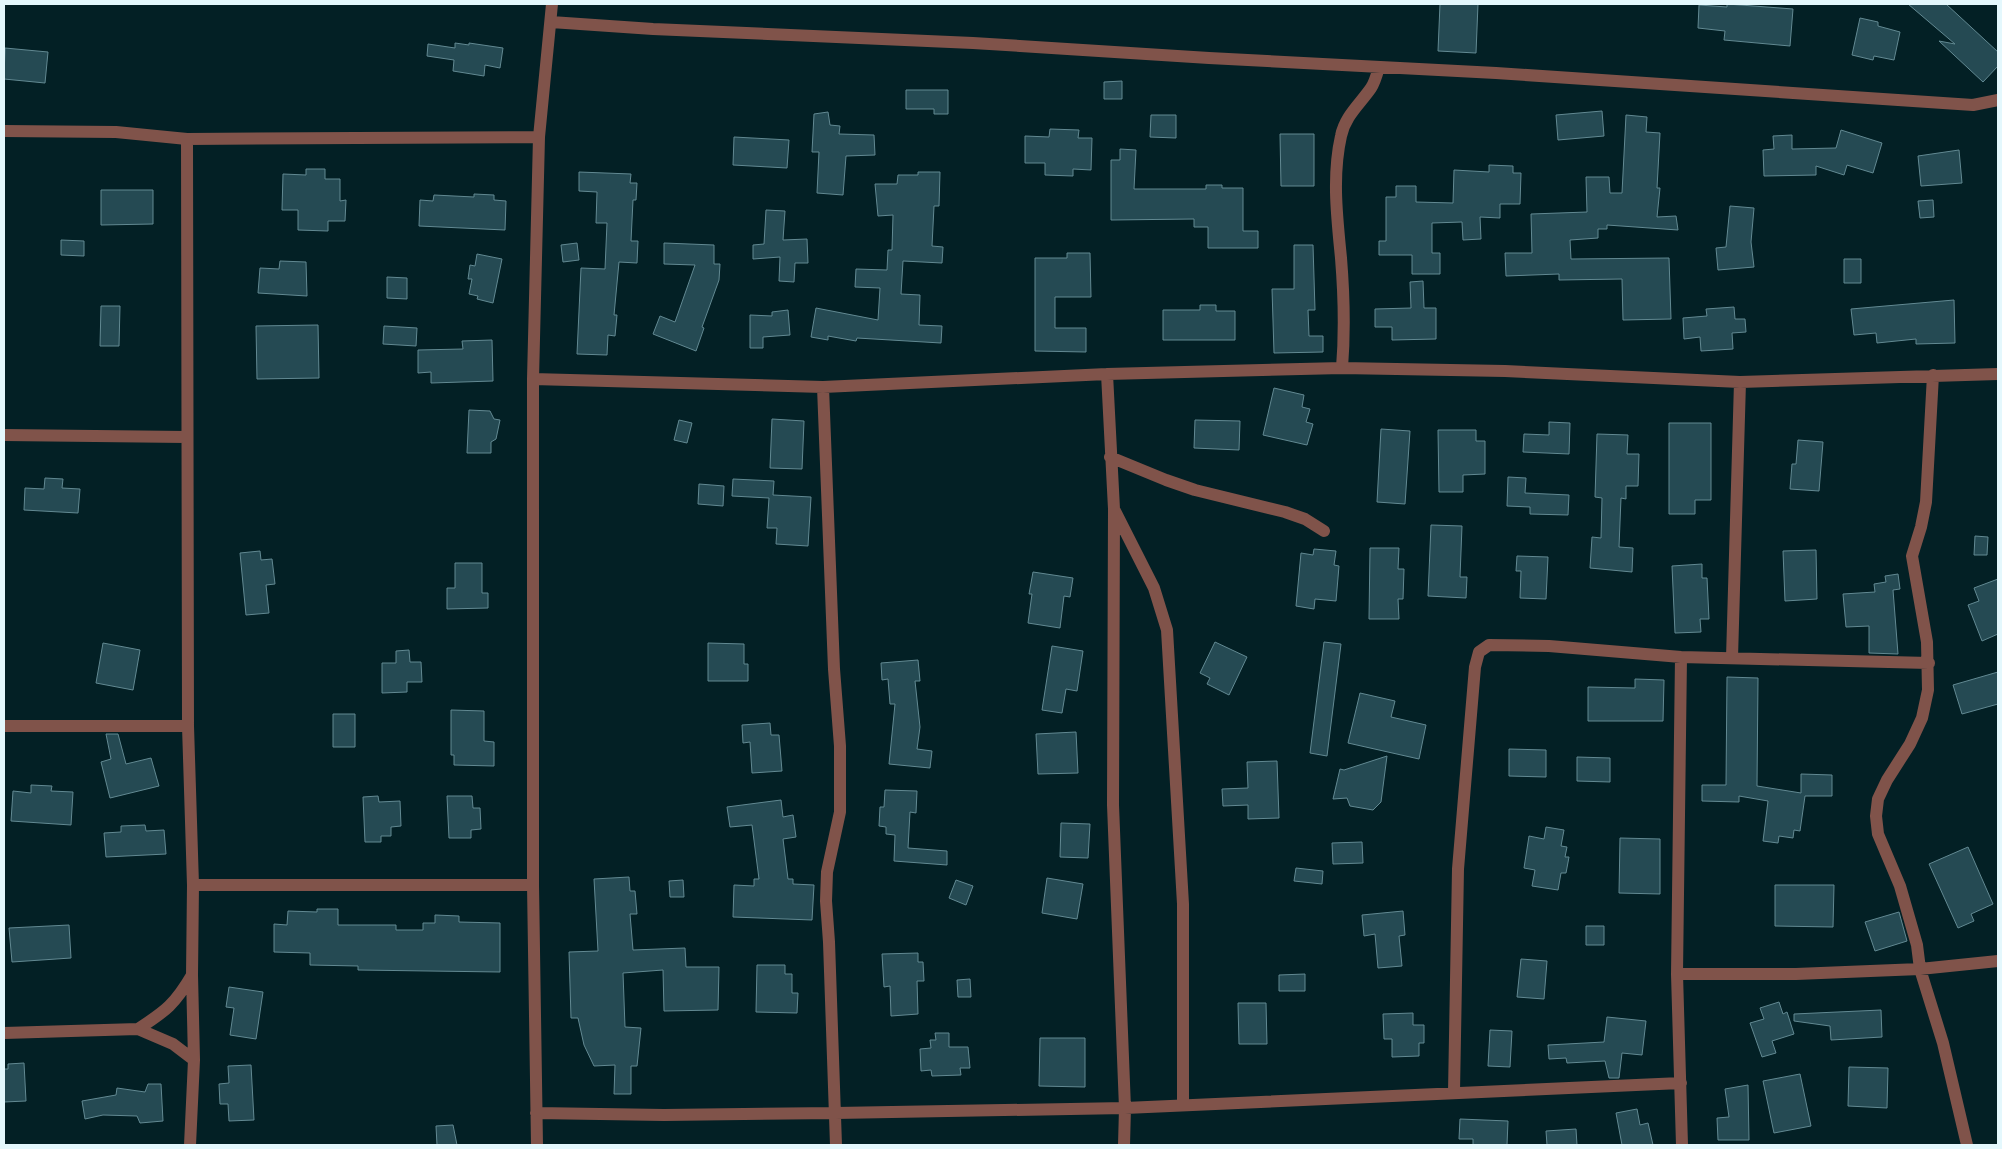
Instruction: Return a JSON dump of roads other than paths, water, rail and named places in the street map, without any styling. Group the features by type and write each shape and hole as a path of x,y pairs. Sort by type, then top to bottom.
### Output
{"street":[{"path":"537,1145 533,885 534,379 539,137 552,4"},
{"path":"551,22 663,30 973,43 1516,74 1973,105 1998,100"},
{"path":"1342,368 1345,333 1341,256 1337,227 1336,178 1338,155 1341,134 1348,117 1372,87 1379,67"},
{"path":"4,131 116,132 187,138 539,137"},
{"path":"187,138 186,438 188,726 193,885 192,975 194,1060 190,1145"},
{"path":"534,379 823,387 1107,374 1342,368 1505,371 1740,382 1998,374"},
{"path":"1107,374 1114,508 1112,805 1125,1108 1124,1145"},
{"path":"1933,375 1926,502 1912,556 1929,663 1928,690 1922,718 1910,744 1887,780 1878,799 1876,816 1878,834 1900,886 1917,946 1920,968 1943,1043 1967,1145"},
{"path":"1732,658 1740,382"},
{"path":"823,387 834,669 840,746 840,812 827,872 826,901 836,1145"},
{"path":"4,435 186,438"},
{"path":"1110,457 1180,485 1285,512 1305,519 1324,531"},
{"path":"1114,508 1154,588 1167,630 1183,904 1183,1104"},
{"path":"1454,1092 1458,869 1475,667 1479,652 1490,645 1549,646 1681,657 1929,663"},
{"path":"1681,657 1677,974 1682,1145"},
{"path":"4,726 188,726"},
{"path":"193,885 533,885"},
{"path":"1677,974 1796,974 1920,968 1998,961"},
{"path":"138,1029 166,1011 180,996 192,975"},
{"path":"4,1033 138,1029 173,1044 194,1060"},
{"path":"536,1113 664,1115 1125,1108 1681,1083"}]}
